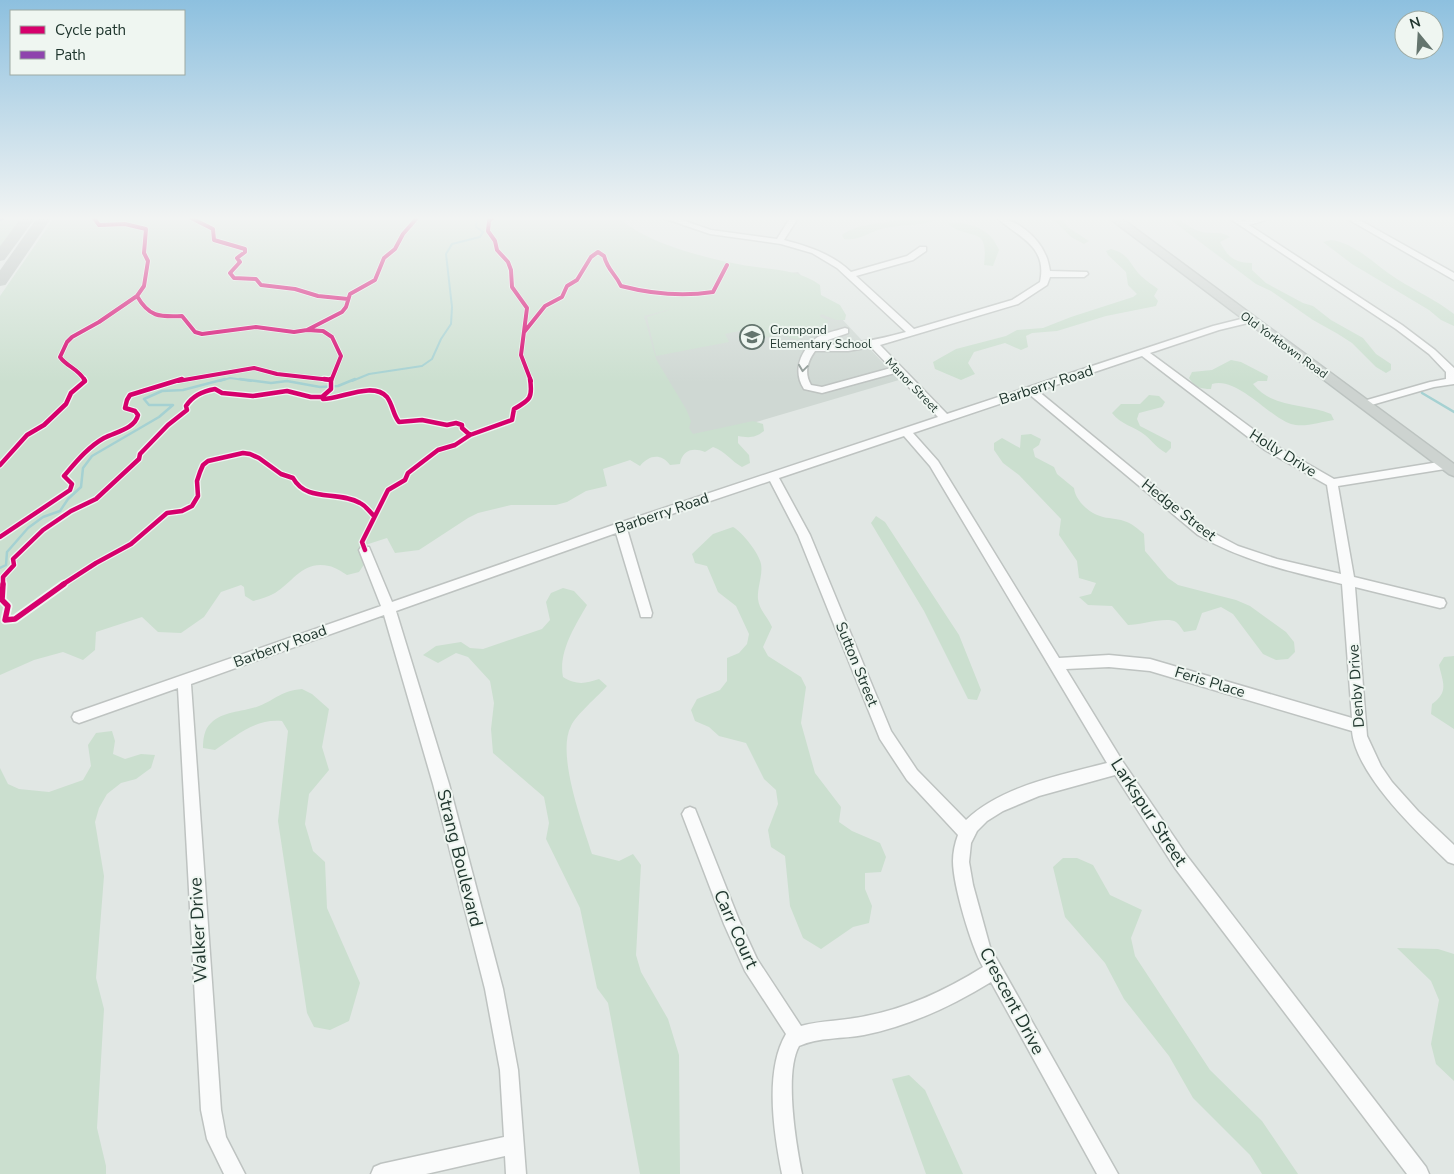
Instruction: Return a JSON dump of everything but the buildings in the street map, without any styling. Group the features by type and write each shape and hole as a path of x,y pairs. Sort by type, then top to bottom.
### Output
{"main road":[{"name":"Old Yorktown Road","path":"1187,273 1450,468"}],"street":[{"path":"847,273 912,332"},
{"path":"850,275 858,273"},
{"path":"1316,273 1419,341 1451,371 1452,381 1364,404"},
{"path":"1046,274 1084,274"},
{"name":"Manor Street","path":"945,418 873,344 1016,302 1044,283 1046,274"},
{"name":"Barberry Road","path":"79,717 620,527 1216,328 1249,320"},
{"path":"845,331 819,340 812,348 802,364 802,378 808,387 812,389 830,388 897,369"},
{"path":"812,348 848,348 873,344"},
{"name":"Holly Drive","path":"1144,352 1269,448 1332,483 1450,468"},
{"name":"Hedge Street","path":"1031,390 1202,532 1234,549 1276,563 1440,603"},
{"name":"Larkspur Street","path":"906,431 934,464 1118,767 1181,862 1419,1174"},
{"name":"Sutton Street","path":"773,476 804,536 885,734 897,757 938,805 968,833"},
{"name":"Denby Drive","path":"1332,483 1348,580 1359,727 1365,752 1386,786 1408,811 1454,856"},
{"path":"620,527 646,613"},
{"name":"Strang Boulevard","path":"365,550 388,607 441,784 494,989 509,1070 516,1174"},
{"name":"Feris Place","path":"1057,664 1109,660 1150,665 1359,727"},
{"name":"Walker Drive","path":"184,680 201,981 212,1110 217,1140 235,1174"},
{"name":"Crescent Drive","path":"1108,1174 983,951 974,922 961,864 968,833 971,826 981,816 1000,805 1061,782 1118,767"},
{"name":"Carr Court","path":"690,814 728,916 751,965 798,1037"},
{"path":"792,1174 784,1121 783,1083 788,1048 794,1039 805,1034 870,1026 896,1019 973,984 993,970"},
{"path":"381,1174 515,1144"}],"shaded area":[{"name":"Crompond Elementary School","path":"788,273 799,273 899,380 685,443 649,359 642,315"}],"green space":[{"path":"16,273 794,273 820,285 821,295 840,305 846,315 845,320 836,320 821,314 820,317 828,320 827,327 816,331 806,327 806,334 797,340 783,335 755,338 749,329 725,334 729,342 656,356 647,317 672,309 644,316 656,359 686,409 691,421 689,428 693,434 753,421 763,424 764,431 758,435 749,437 738,436 738,443 749,455 750,463 742,467 713,447 705,452 689,451 683,456 680,464 670,465 659,457 651,458 640,466 630,460 603,469 607,486 586,491 567,502 556,505 511,505 478,513 419,550 395,553 387,538 359,547 365,563 359,572 347,575 331,567 312,566 299,573 275,593 253,601 245,596 244,587 241,585 221,592 204,617 181,633 158,632 142,617 96,632 95,650 83,660 63,652 34,660 0,675 0,296"},
{"path":"1126,273 1138,273 1158,289 1154,296 1158,301 1156,306 1106,316 1057,331 1032,333 1026,336 1028,347 1021,350 1005,343 974,352 968,363 975,374 961,380 935,369 933,362 956,349 1006,336 1017,330 1043,328 1133,297 1137,294 1128,285"},
{"path":"1241,273 1255,273 1266,283 1303,303 1313,306 1331,320 1363,338 1376,354 1391,364 1391,370 1386,373 1376,367 1352,343 1313,320 1271,291 1256,284"},
{"path":"1367,273 1388,273 1454,314 1454,326 1441,320 1429,310"},
{"path":"1231,360 1241,362 1268,376 1267,381 1258,381 1253,384 1270,398 1331,414 1334,420 1307,425 1291,424 1282,420 1232,386 1222,383 1212,384 1211,389 1204,389 1198,387 1189,378 1192,372 1212,370"},
{"path":"1149,395 1159,396 1165,402 1162,407 1139,413 1137,419 1140,426 1171,442 1171,448 1166,453 1145,435 1119,420 1112,413 1121,404 1140,404"},
{"path":"1031,434 1041,439 1039,445 1033,449 1035,457 1054,467 1057,474 1074,488 1077,497 1091,512 1103,517 1127,522 1144,534 1145,551 1168,578 1178,585 1236,600 1250,606 1286,632 1294,642 1295,652 1288,659 1276,660 1263,654 1233,614 1221,607 1202,613 1196,630 1184,632 1172,620 1128,625 1112,606 1088,605 1079,597 1091,594 1096,583 1079,578 1077,561 1059,535 1061,519 1019,475 1003,463 994,450 994,443 1002,438 1020,448 1021,435"},
{"path":"876,516 885,522 959,635 981,690 977,700 968,699 924,611 871,523"},
{"path":"733,527 750,543 760,559 761,573 758,599 760,607 772,627 763,647 768,656 801,677 806,687 801,723 815,773 841,807 839,822 852,831 880,843 886,857 881,872 865,873 865,889 872,906 869,923 853,927 821,949 803,938 790,906 785,856 771,847 768,830 778,804 776,790 764,779 746,743 719,736 709,727 695,721 691,710 697,699 720,690 727,681 727,658 739,653 747,644 749,634 736,606 718,592 707,566 695,563 692,554 713,534"},
{"path":"563,588 574,591 587,605 565,649 562,668 563,677 581,683 599,679 607,686 582,711 571,726 567,738 567,754 572,790 592,854 619,861 633,854 641,865 636,955 641,972 668,1019 679,1055 680,1174 640,1174 608,1003 597,988 580,908 546,839 549,823 544,797 493,753 491,729 494,703 490,681 468,657 456,653 438,663 423,655 436,646 461,642 470,648 483,649 542,629 550,620 546,602 551,593"},
{"path":"1454,656 1454,729 1431,714 1432,704 1443,691 1439,665 1444,657"},
{"path":"302,689 312,694 329,709 322,747 329,770 309,794 305,824 313,851 325,862 327,908 360,983 349,1021 330,1030 314,1027 307,1013 278,821 288,731 282,721 264,722 247,729 215,750 203,748 205,731 209,725 221,716 259,706 283,693"},
{"path":"112,731 115,741 113,754 125,759 141,754 155,755 151,768 136,779 121,783 107,794 99,808 95,822 104,876 96,978 104,1009 97,1128 106,1166 106,1174 0,1174 0,768 8,784 19,789 49,792 83,780 91,766 88,745 96,733"},
{"path":"1063,858 1077,858 1093,865 1110,895 1142,910 1131,938 1135,956 1210,1070 1262,1121 1298,1174 1262,1174 1250,1155 1193,1098 1169,1056 1124,999 1105,963 1065,917 1053,867"},
{"path":"1397,948 1438,949 1454,954 1454,1081 1436,1064 1431,1044 1439,1000 1431,981"},
{"path":"909,1075 925,1090 963,1174 926,1174 892,1079"}],"waterway":[{"path":"352,381 369,374 422,366 432,359 441,339 451,324 452,307 448,273"},
{"path":"220,381 230,378 251,381"},
{"path":"0,568 6,565 7,552 28,528 43,517 60,511 68,499 81,487 83,468 92,456 159,417 173,405 149,405 144,399 162,391 183,390 225,379"},
{"path":"240,379 271,383 287,381 320,387 338,386 355,379"},
{"path":"1422,393 1454,412"}],"cycle path":[{"path":"0,465 27,435 44,425 66,404 71,393 85,381 80,372 66,364 60,357 67,342 137,296 144,286 145,273"},
{"path":"230,273 234,278 256,279 261,285 295,289 318,296 348,299"},
{"path":"307,330 342,312 346,307 350,294 375,280 378,273"},
{"path":"365,550 362,542 388,490 405,480 408,473 438,450 455,445 470,435 512,420 514,409 528,401 532,393 530,375 521,355 527,308 512,287 511,273"},
{"path":"525,331 545,306 562,297 567,286 577,280 581,273"},
{"path":"613,273 621,286 652,294 672,293 690,296 713,292 722,273"},
{"path":"137,296 144,308 155,315 164,317 182,316 195,332 202,334 256,327 294,332 307,330 323,331 332,337 341,356 331,380 331,389 322,397"},
{"path":"0,537 70,490 72,484 64,476 81,456 102,439 133,425 138,415 135,411 125,408 125,403 132,394 183,379 254,368 277,374 331,380"},
{"path":"322,397 311,397 287,391 253,396 222,393 215,389 195,396 188,402 187,410 168,425 140,454 139,459 96,499 71,511 43,530 13,559 14,565 3,577 2,600 8,606 5,620 15,619 34,604 96,563 131,544 167,513 182,511 192,506 198,496 197,481 200,472 203,465 208,461 243,453 250,454 259,458 281,474 293,478 298,487 306,492 345,497 361,503 374,516"},
{"path":"322,397 323,399 330,399 373,390 380,392 389,399 396,419 399,422 422,420 447,425 456,423 462,425 462,428 470,435"}],"place":[{"name":"Crompond Elementary School","path":"752,337"}]}
